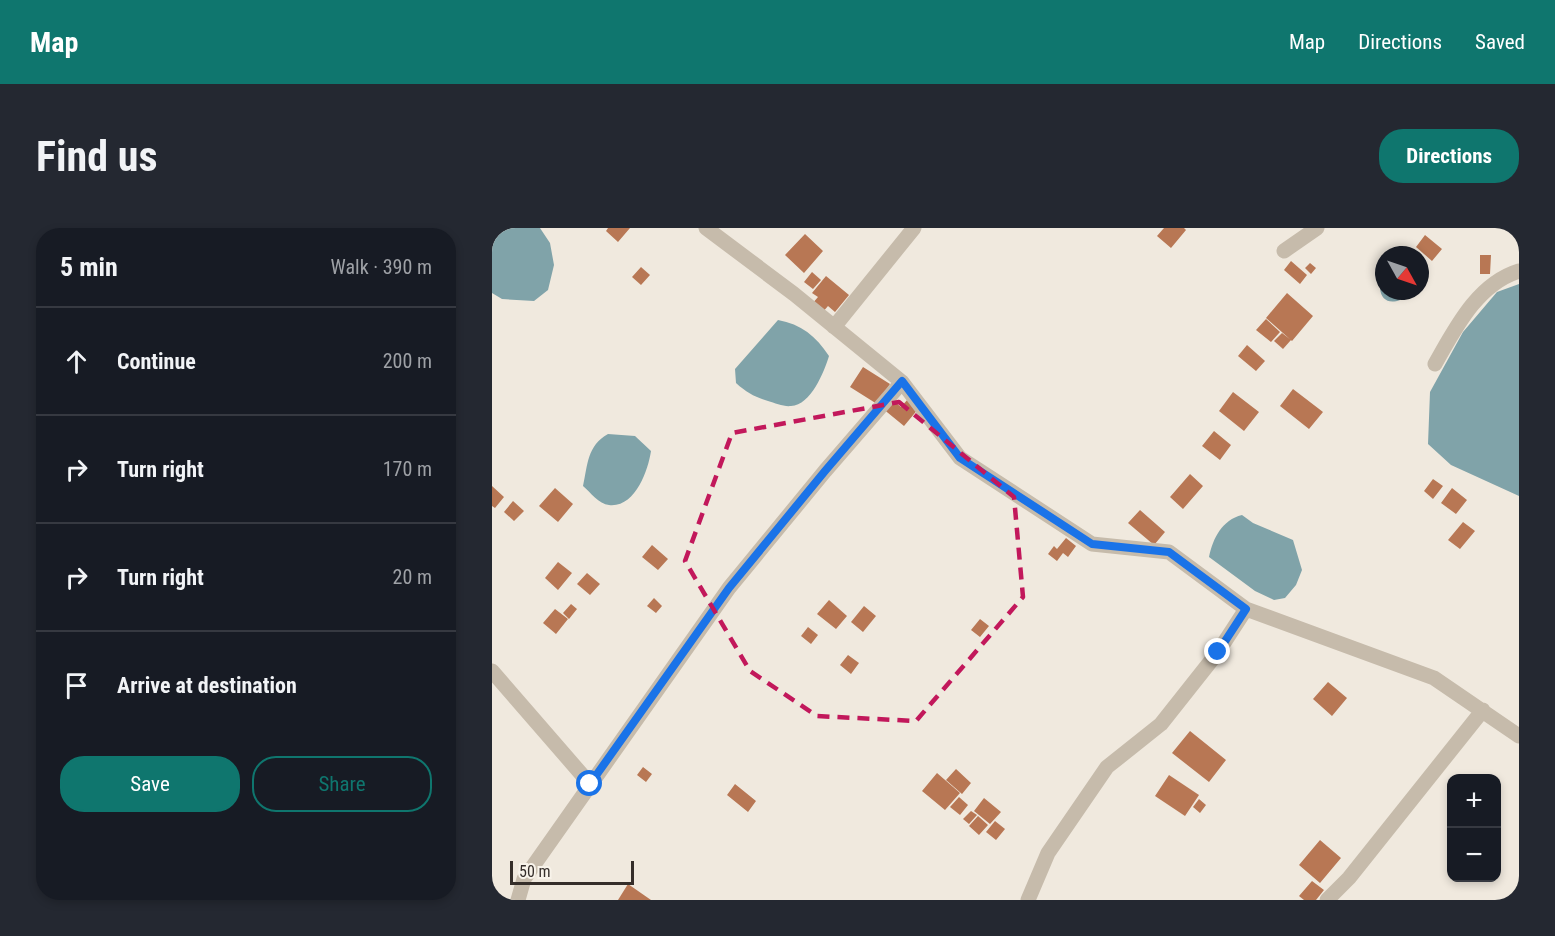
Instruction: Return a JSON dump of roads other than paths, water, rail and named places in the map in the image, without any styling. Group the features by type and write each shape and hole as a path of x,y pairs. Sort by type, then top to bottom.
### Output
{"street":[{"path":"706,228 902,381 960,458 1092,544 1169,552 1246,609 1434,678 1519,736"},
{"path":"834,327 914,228"},
{"path":"1284,251 1317,228"},
{"path":"1435,364 1460,320 1490,288 1509,274 1519,271"},
{"path":"518,900 524,879 729,588 902,381"},
{"path":"1028,900 1048,853 1107,767 1161,724 1218,652 1246,609"},
{"path":"492,671 590,784"},
{"path":"1327,900 1349,878 1483,710"}],"water":[{"path":"492,228 540,228 550,243 554,265 548,290 534,301 502,299 492,293"},
{"path":"1519,284 1519,496 1451,465 1428,444 1430,392 1463,332 1497,292"},
{"path":"778,320 794,324 807,332 829,356 816,387 805,400 791,406 759,398 736,383 735,369"},
{"path":"608,434 635,436 651,451 643,478 633,495 626,501 609,505 595,497 583,486 592,450"},
{"path":"1242,515 1253,523 1293,540 1302,570 1296,585 1285,598 1274,600 1255,591 1209,557 1213,543 1224,525"}]}
